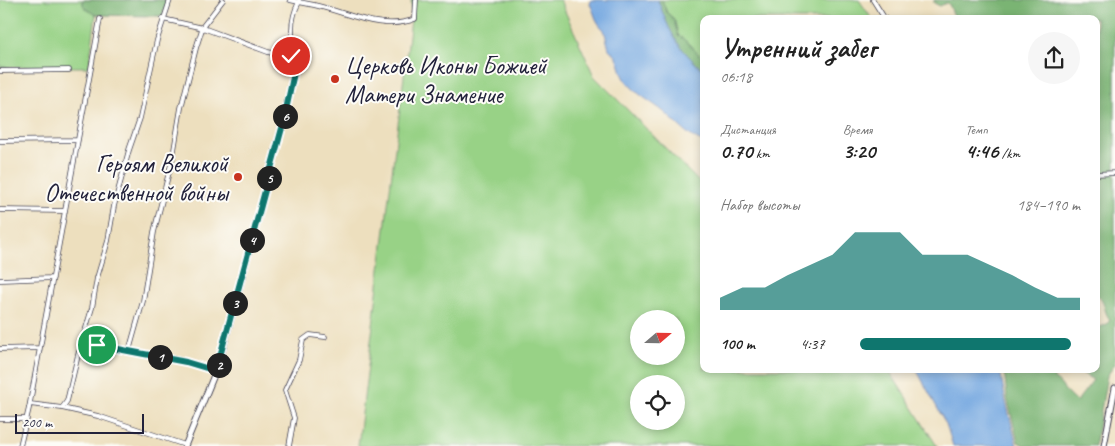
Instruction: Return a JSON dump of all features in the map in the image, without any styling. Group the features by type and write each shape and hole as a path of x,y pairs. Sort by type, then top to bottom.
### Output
{"street":[{"path":"62,408 67,401 81,343 90,317 114,206 140,118 163,19 170,0"},
{"path":"129,351 143,301 154,232 173,156 181,108 196,48 203,28 223,0"},
{"path":"290,0 313,4 377,22 406,22 415,19 416,0"},
{"path":"873,0 882,15"},
{"path":"297,59 291,40 293,13 299,1"},
{"path":"20,446 30,404 100,19"},
{"path":"163,19 203,28 268,52 297,59"},
{"path":"30,404 62,408 98,416 185,446 216,371 282,128 298,49"},
{"path":"0,71 69,70"},
{"path":"0,141 78,140"},
{"path":"1100,174 1115,173"},
{"path":"0,210 65,211"},
{"path":"0,280 53,278"},
{"path":"288,446 294,418 285,390 298,360 303,340 310,334 326,336"},
{"path":"81,343 194,364 216,371"},
{"path":"0,349 40,348"},
{"path":"1104,446 1115,388"},
{"path":"0,419 27,419"}],"green space":[{"path":"0,0 167,0 163,16 96,15 89,67 0,67"},
{"path":"82,0 167,0 163,16 96,15 85,8"},
{"path":"411,0 560,0 594,76 700,183 700,373 891,373 937,446 358,446 412,12"},
{"path":"658,0 662,0 667,13 674,19 678,35 700,55 700,67 680,47 666,22"},
{"path":"662,0 859,0 869,15 700,15 700,55 678,35 674,19 667,13"},
{"path":"934,0 1115,0 1115,364 1107,376 1095,446 1025,446 1018,442 1007,398 1004,373 1059,373 1054,375 1054,379 1070,397 1077,401 1093,380 1082,373 1100,373 1100,327 1106,325 1110,320 1100,298 1100,15 953,15 949,4 946,3 940,6 934,3"}],"water":[{"path":"591,0 658,0 675,39 700,67 700,141 687,133 664,112 635,91 627,82 617,58 609,49 604,30 597,21 590,4"},
{"path":"918,373 1001,373 1017,446 953,446 946,424"}],"place":[{"name":"Церковь Иконы Божией Матери Знамение","path":"335,79"},
{"name":"Героям Великой Отечественной войны","path":"238,177"}],"route":[{"path":"97,345 186,362 216,371 282,128 297,59 291,56"}]}
